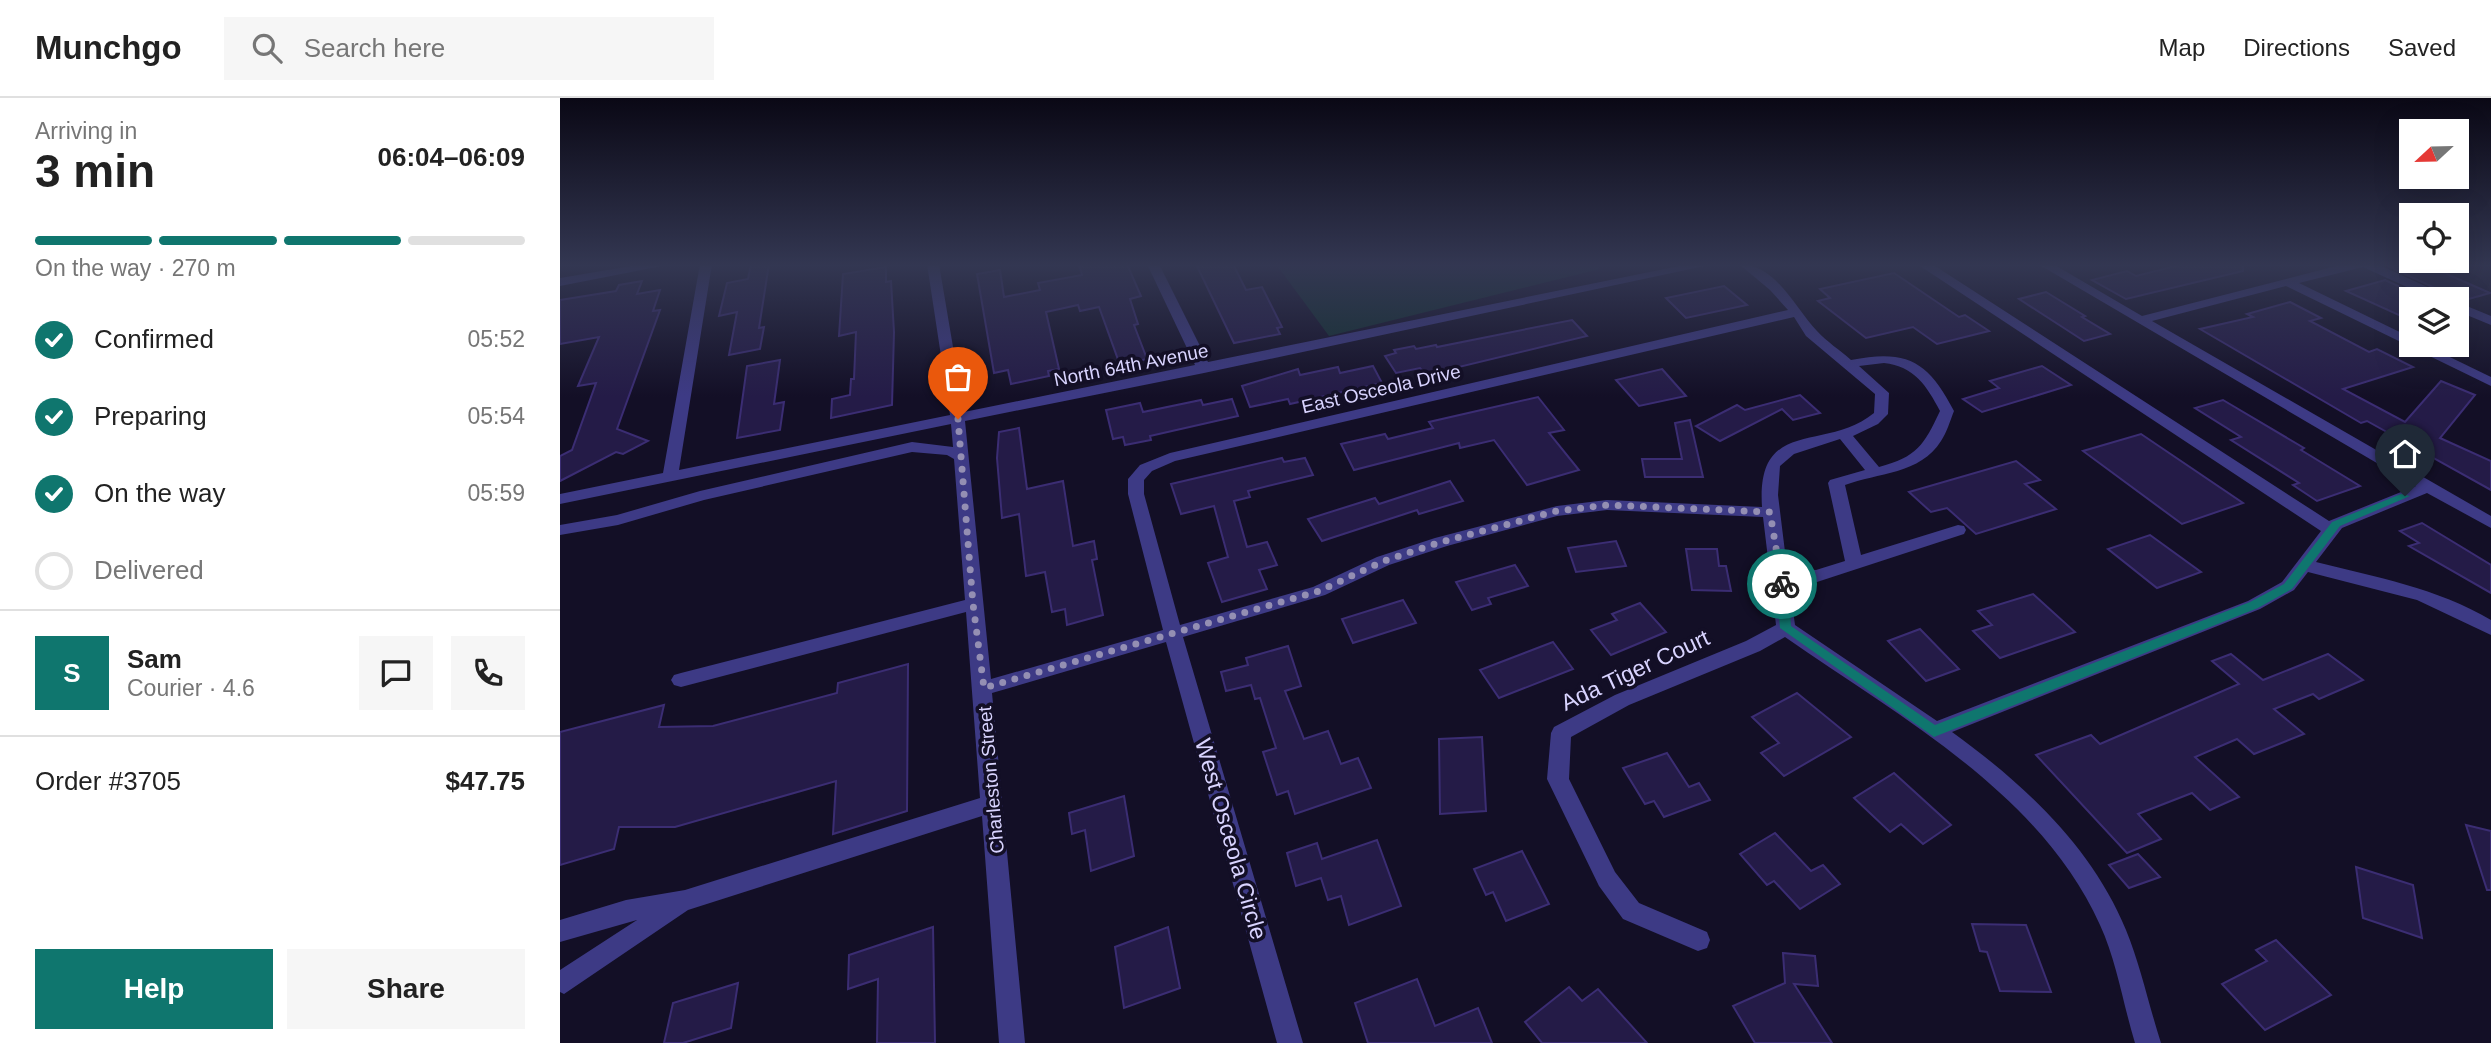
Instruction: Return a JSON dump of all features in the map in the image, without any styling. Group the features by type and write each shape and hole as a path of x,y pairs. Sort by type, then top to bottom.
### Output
{"street":[{"path":"670,476 699,308"},
{"name":"Charleston Street","path":"940,308 959,426 973,604 984,688 1012,1043"},
{"path":"1174,308 1204,369"},
{"name":"North 64th Avenue","path":"560,499 670,476 959,426 1204,369 1496,308"},
{"path":"1793,308 1811,333 1882,393 1881,414 1868,427 1782,453 1770,468 1770,512 1786,628 1934,732 2018,796 2067,849 2108,916 2148,1043"},
{"path":"1991,308 2331,530"},
{"path":"2120,308 2491,523"},
{"path":"2140,320 2186,308"},
{"path":"2340,308 2399,337"},
{"path":"2469,311 2491,321"},
{"name":"East Osceola Drive","path":"1173,634 1136,494 1136,479 1146,468 1170,458 1797,312"},
{"path":"1850,364 1881,356 1907,362 1931,382 1947,411 1931,445 1897,467 1836,483 1855,565"},
{"path":"2440,357 2491,382"},
{"path":"1844,433 1874,471"},
{"path":"560,530 618,520 700,496 912,447 951,451 962,457"},
{"path":"1934,732 2254,605 2288,586 2336,524 2428,487"},
{"path":"984,688 1319,591 1384,561 1441,542 1557,511 1607,505 1770,512"},
{"path":"1780,574 1817,576 1958,530"},
{"path":"2304,565 2419,591 2470,614 2491,628"},
{"path":"681,680 973,604"},
{"name":"Ada Tiger Court","path":"1698,940 1632,911 1607,879 1558,779 1561,733 1622,700 1753,646 1786,628"},
{"name":"West Osceola Circle","path":"1173,634 1290,1043"},
{"path":"560,931 626,911 685,901 993,803"},
{"path":"564,982 685,901"}],"green space":[{"path":"1308,308 1442,308 1329,336"}],"building":[{"path":"560,308 660,310 617,429 648,441 623,454 616,452 560,481 560,456 572,450 596,383 578,386 599,337 560,344"},
{"path":"721,308 762,308 759,328 764,327 760,349 729,355 737,312 719,316"},
{"path":"841,308 893,308 892,405 831,418 832,399 850,395 851,379 854,379 856,332 839,336"},
{"path":"983,308 1064,308 1046,312 1059,369 1048,371 1049,376 1011,384 1008,370 994,373"},
{"path":"1099,308 1133,308 1138,324 1134,325 1147,359 1120,365"},
{"path":"1217,308 1273,308 1282,327 1277,328 1280,334 1234,343"},
{"path":"1676,308 1732,308 1686,318"},
{"path":"1827,308 1946,308 1959,317 1965,315 1989,331 1937,344 1913,327 1866,338"},
{"path":"2033,308 2072,308 2110,334 2084,341"},
{"path":"2268,308 2302,308 2321,318 2310,321 2369,352 2377,349 2413,367 2343,389 2405,422 2441,381 2475,395 2440,438 2491,461 2491,490 2367,421 2361,423 2200,329 2253,317 2247,314"},
{"path":"2384,308 2399,308 2399,315"},
{"path":"1572,320 1587,336 1426,375 1420,368 1396,373 1385,356 1396,353 1394,350 1414,346 1416,349 1437,347"},
{"path":"780,360 774,404 784,402 780,430 737,438 747,366"},
{"path":"1373,366 1382,383 1290,404 1288,399 1250,407 1242,386 1298,369 1300,375 1338,367 1340,373"},
{"path":"2042,366 2071,385 1982,412 1963,399 1999,388 1990,381"},
{"path":"1662,369 1686,396 1639,406 1616,380"},
{"path":"1800,395 1820,413 1793,420 1782,409 1720,441 1696,426 1737,405 1745,410"},
{"path":"1538,397 1564,430 1549,433 1579,470 1527,485 1494,440 1460,448 1459,443 1354,470 1341,444 1385,434 1388,439 1433,428 1429,422"},
{"path":"1232,399 1238,416 1150,436 1151,440 1125,445 1123,437 1113,439 1106,410 1140,403 1143,412 1201,400 1203,405"},
{"path":"2223,400 2304,448 2301,450 2360,486 2317,501 2293,485 2299,483 2231,440 2241,437 2195,408"},
{"path":"1690,420 1703,477 1645,477 1642,459 1682,459 1675,423"},
{"path":"1019,428 1027,489 1063,481 1073,546 1094,541 1097,559 1092,560 1103,615 1067,625 1065,609 1052,612 1045,572 1026,576 1019,514 1002,518 997,458 999,432"},
{"path":"2141,434 2243,503 2182,524 2083,451"},
{"path":"1282,458 1284,462 1305,458 1313,475 1248,491 1250,497 1234,501 1247,547 1267,542 1277,565 1259,570 1267,589 1222,602 1208,563 1228,557 1214,506 1181,514 1171,484"},
{"path":"2016,461 2040,480 2025,484 2056,509 1976,534 1947,508 1931,512 1909,492"},
{"path":"1450,481 1463,501 1419,514 1417,510 1322,541 1308,519 1375,498 1379,504"},
{"path":"2422,523 2491,565 2491,593 2409,546 2419,543 2400,531"},
{"path":"2150,535 2201,572 2157,588 2108,549"},
{"path":"1616,541 1626,566 1576,572 1568,548"},
{"path":"1686,549 1717,549 1719,566 1726,566 1731,591 1692,590"},
{"path":"1515,565 1528,586 1488,598 1491,604 1472,610 1456,582"},
{"path":"2033,594 2075,632 2000,658 1973,631 1992,625 1978,611"},
{"path":"1403,600 1416,623 1353,643 1342,619"},
{"path":"1640,603 1666,632 1611,655 1591,630 1617,620 1612,614"},
{"path":"1920,629 1959,669 1926,681 1888,641"},
{"path":"1553,642 1573,669 1499,698 1480,670"},
{"path":"1288,646 1301,686 1285,691 1304,739 1328,731 1341,764 1358,758 1371,788 1295,814 1288,791 1277,795 1263,752 1276,748 1260,698 1255,699 1251,685 1226,691 1221,672 1248,665 1246,658"},
{"path":"2231,654 2263,680 2328,654 2363,680 2319,699 2313,694 2274,709 2304,734 2254,754 2237,739 2195,757 2239,797 2210,810 2192,793 2138,814 2161,839 2127,853 2036,755 2091,735 2100,744 2239,684 2212,661"},
{"path":"908,664 907,811 833,834 836,781 675,827 619,827 614,849 560,865 560,732 664,705 659,727 713,726 837,693 838,683"},
{"path":"1797,693 1851,737 1784,776 1761,753 1779,743 1752,717"},
{"path":"1482,737 1486,811 1440,814 1439,739"},
{"path":"1667,753 1689,787 1699,783 1710,800 1664,817 1654,801 1645,804 1623,768"},
{"path":"1894,773 1951,825 1923,844 1901,824 1890,832 1854,798"},
{"path":"1124,796 1134,856 1091,871 1085,830 1072,834 1069,813"},
{"path":"2466,825 2491,831 2491,890 2487,890"},
{"path":"1775,833 1811,871 1823,865 1840,884 1800,909 1774,881 1767,885 1740,854"},
{"path":"1377,840 1401,906 1349,925 1341,896 1328,900 1321,878 1296,886 1287,853 1317,843 1322,859"},
{"path":"1522,851 1549,904 1506,921 1493,892 1486,895 1474,869"},
{"path":"2138,854 2160,877 2129,888 2109,865"},
{"path":"2356,867 2413,885 2422,938 2363,918"},
{"path":"1972,924 2026,925 2051,992 2000,991 1987,952 1980,951"},
{"path":"933,927 935,1043 877,1043 878,979 848,989 849,955"},
{"path":"1168,927 1180,988 1124,1008 1115,947"},
{"path":"2276,940 2331,995 2265,1030 2222,984 2267,961 2256,950"},
{"path":"1783,953 1815,956 1818,986 1794,984 1832,1043 1755,1043 1733,1006 1785,983"},
{"path":"1417,979 1435,1026 1478,1008 1492,1043 1368,1043 1355,1003"},
{"path":"738,983 731,1028 683,1043 664,1043 673,1003"},
{"path":"1569,987 1582,1001 1598,989 1647,1043 1542,1043 1525,1022"}],"way so far":[{"path":"958,419 973,604 984,688 1319,591 1384,561 1441,542 1557,511 1607,505 1770,512 1782,584"}],"route":[{"path":"1782,584 1786,628 1934,732 2254,605 2288,586 2336,524 2405,496"}]}
